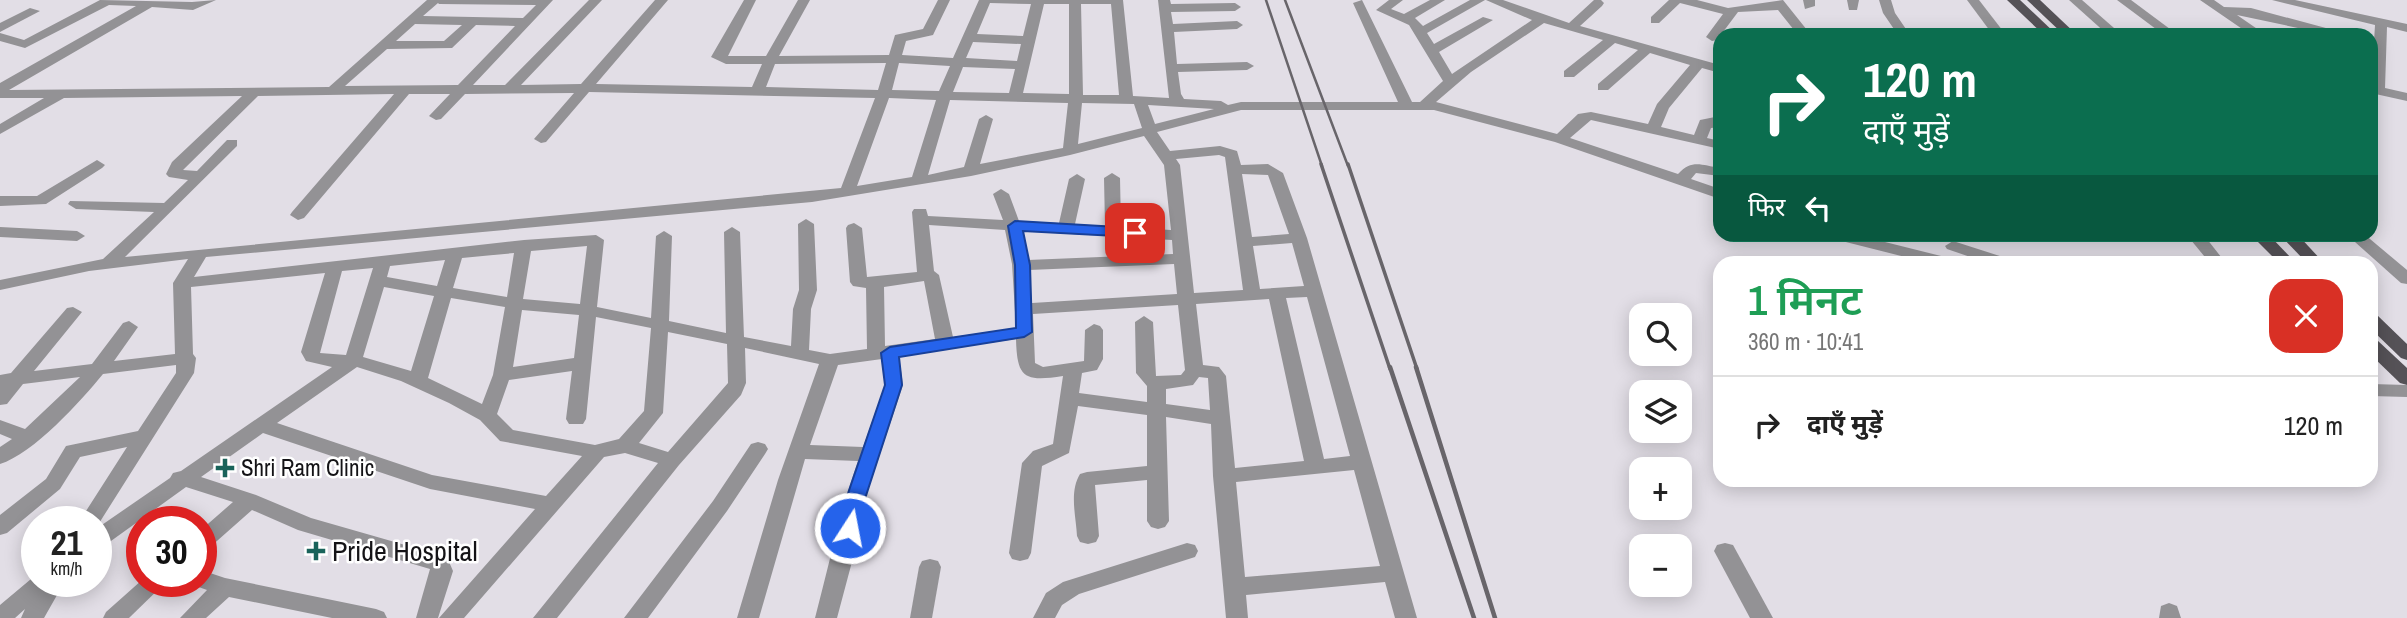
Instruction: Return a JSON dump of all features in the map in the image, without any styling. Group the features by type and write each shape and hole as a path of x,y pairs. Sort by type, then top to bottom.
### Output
{"main road":[{"path":"2013,0 2043,28"},
{"path":"2033,0 2063,28"},
{"path":"2266,242 2281,256"},
{"path":"2295,242 2309,256"},
{"path":"2378,327 2403,358"},
{"path":"2378,347 2403,358"}],"street":[{"path":"25,44 108,1 196,6 210,0"},
{"path":"332,91 436,0 547,1"},
{"path":"509,89 596,0"},
{"path":"541,139 662,0"},
{"path":"750,0 718,57 770,60 895,59 1023,65"},
{"path":"758,90 770,60 804,0"},
{"path":"847,192 884,94 900,38 928,32 944,0"},
{"path":"919,181 924,153 945,95 985,0"},
{"path":"994,0 1119,0 1133,100 1172,165 1194,371"},
{"path":"1070,151 1076,98 1075,0"},
{"path":"1397,0 1382,9 1414,22 1433,50 1448,80"},
{"path":"1405,18 1439,0"},
{"path":"1422,32 1479,0"},
{"path":"1492,0 1542,19 1713,67"},
{"path":"1524,12 1541,0"},
{"path":"1655,20 1676,0"},
{"path":"1683,0 1729,12"},
{"path":"1885,0 1889,13 1900,28"},
{"path":"1973,0 1995,28"},
{"path":"2075,0 2108,28"},
{"path":"2123,0 2162,28"},
{"path":"2206,0 2250,28"},
{"path":"2278,0 2307,3 2333,12 2407,28"},
{"path":"436,116 547,1"},
{"path":"1015,97 1038,1"},
{"path":"2,94 65,52 154,2"},
{"path":"1359,3 1406,104"},
{"path":"1571,27 1598,3"},
{"path":"1718,28 1729,12 1741,7 1778,3 1799,28"},
{"path":"0,27 37,4"},
{"path":"1179,101 1174,95 1174,68 1164,4 1235,6"},
{"path":"2221,9 2239,5 2315,28"},
{"path":"2331,28 2333,12"},
{"path":"1425,105 1448,80 1542,19"},
{"path":"411,20 526,22"},
{"path":"1433,50 1487,20"},
{"path":"384,45 444,45 472,22"},
{"path":"2378,46 2381,22"},
{"path":"1168,28 1237,25"},
{"path":"0,37 65,52"},
{"path":"969,38 1030,40"},
{"path":"1569,74 1612,38"},
{"path":"1603,87 1648,48"},
{"path":"1653,130 1662,107 1699,63"},
{"path":"1174,68 1247,66"},
{"path":"2,94 585,88 1076,98 1241,106 1425,105 1507,123 1713,191"},
{"path":"298,215 405,90"},
{"path":"2378,91 2407,97"},
{"path":"201,176 180,176 173,172 254,92"},
{"path":"0,130 60,94"},
{"path":"1156,142 1241,106"},
{"path":"1560,139 1586,116 1713,143"},
{"path":"971,171 986,120"},
{"path":"1699,140 1705,123 1713,124"},
{"path":"0,285 108,264 197,258 763,204 919,181 1070,151 1156,142 1223,150 1232,155 1252,296"},
{"path":"108,264 232,143"},
{"path":"0,201 42,200 97,165"},
{"path":"1682,179 1692,168 1713,171"},
{"path":"1233,170 1275,171 1299,238 1406,618"},
{"path":"1112,178 1113,231"},
{"path":"1066,229 1077,179"},
{"path":"1001,194 1015,226 1022,265 1026,366 1030,371 1041,373 1073,370 1093,364 1094,330"},
{"path":"76,204 168,208"},
{"path":"926,274 920,216 1015,226 1178,235"},
{"path":"800,353 802,309 808,290 806,224"},
{"path":"855,228 859,282 875,283 926,274 932,276 945,342"},
{"path":"0,232 77,236"},
{"path":"544,618 672,460 734,391 737,383 732,232"},
{"path":"625,446 653,413 664,236"},
{"path":"1244,242 1299,238"},
{"path":"182,284 524,245 596,240 576,419"},
{"path":"1864,242 1919,256"},
{"path":"2201,242 2212,256"},
{"path":"2363,242 2407,279"},
{"path":"487,415 502,375 524,245"},
{"path":"1953,248 1980,256"},
{"path":"418,379 455,254"},
{"path":"99,506 185,373 187,358 182,284 197,258"},
{"path":"1022,265 1181,259"},
{"path":"112,528 180,478 353,361 383,262"},
{"path":"335,267 310,352 316,359 353,361 418,379 487,415 507,436 597,452"},
{"path":"377,281 516,304 588,310 830,360 1024,332"},
{"path":"825,618 850,528 851,511 894,385 883,354 875,283"},
{"path":"1024,309 1314,291"},
{"path":"1276,294 1316,467"},
{"path":"0,399 73,312"},
{"path":"1144,322 1145,373 1149,380 1156,383 1185,381 1194,371 1209,370 1217,376 1223,476 1237,618"},
{"path":"0,457 29,438 74,398 100,368 129,327"},
{"path":"0,381 187,358"},
{"path":"748,618 798,452 830,360"},
{"path":"502,375 583,363"},
{"path":"1020,553 1032,463 1040,456 1062,448 1073,370"},
{"path":"1156,383 1158,521"},
{"path":"2378,390 2407,391"},
{"path":"1069,398 1219,418"},
{"path":"261,425 430,482 551,505"},
{"path":"0,427 29,438"},
{"path":"0,527 52,484 73,451 145,436"},
{"path":"450,618 597,452 608,447 625,446 672,460"},
{"path":"635,618 720,506 758,449"},
{"path":"798,452 871,454"},
{"path":"1223,476 1363,462"},
{"path":"1088,536 1083,489 1087,480 1157,472"},
{"path":"180,478 248,500 305,524 442,566 427,618"},
{"path":"217,528 248,500"},
{"path":"1044,618 1054,599 1070,589 1187,551"},
{"path":"1725,551 1762,618"},
{"path":"921,618 930,567"},
{"path":"1234,587 1394,573"},
{"path":"217,584 376,618"},
{"path":"191,618 225,587"},
{"path":"0,618 24,597"},
{"path":"32,618 44,597"},
{"path":"114,618 138,597"}],"railway":[{"path":"1266,0 1322,166"},
{"path":"1285,0 1348,166"},
{"path":"1321,164 1390,369"},
{"path":"1348,164 1417,369"},
{"path":"1390,367 1474,618"},
{"path":"1416,367 1495,618"}],"place":[{"name":"Shri Ram Clinic","path":"225,468"},
{"name":"Pride Hospital","path":"316,551"}],"route":[{"path":"850,528 851,511 894,385 890,353 945,342 1024,332 1022,265 1015,226 1135,233"}]}
